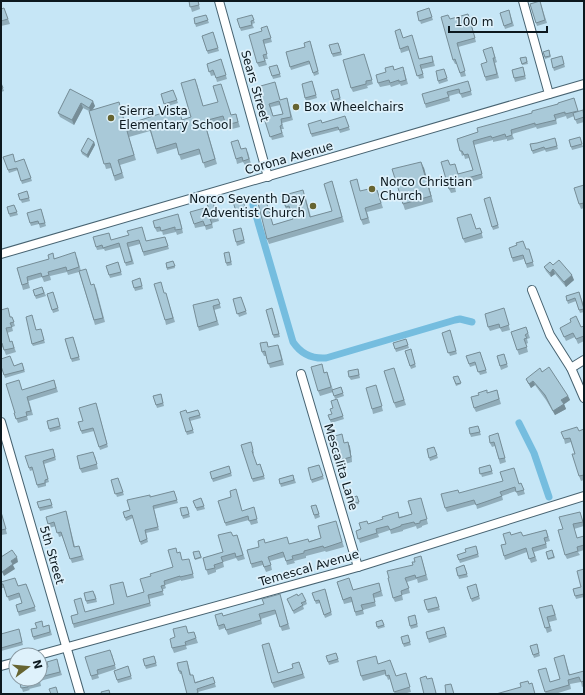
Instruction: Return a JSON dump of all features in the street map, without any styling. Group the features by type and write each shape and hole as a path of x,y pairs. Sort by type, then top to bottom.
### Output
{"street":[{"name":"Sears Street","path":"219,1 268,176"},
{"path":"524,1 549,94"},
{"name":"Corona Avenue","path":"1,254 584,84"},
{"path":"532,290 550,335 571,368 584,398"},
{"path":"571,368 584,360"},
{"name":"Mescalita Lane","path":"300,374 358,567"},
{"name":"5th Street","path":"1,422 80,694"},
{"name":"Temescal Avenue","path":"48,652 358,567 584,496"}],"building":[{"path":"189,1 198,1 199,5 190,7"},
{"path":"540,1 545,20 536,23 530,4"},
{"path":"4,8 8,19 1,21 1,9"},
{"path":"429,8 432,17 419,21 417,12"},
{"path":"509,10 512,23 504,26 500,13"},
{"path":"468,14 475,38 457,43 465,71 460,73 455,59 453,60 441,17 448,15 450,19"},
{"path":"206,15 208,20 195,24 194,18"},
{"path":"252,15 254,20 251,21 252,25 240,28 237,19"},
{"path":"267,26 271,38 263,40 267,54 263,55 265,61 257,63 249,35 262,31 261,28"},
{"path":"400,29 403,38 412,35 419,59 432,56 433,62 420,65 423,74 417,76 408,46 400,49 395,31"},
{"path":"213,32 218,48 207,51 202,36"},
{"path":"310,41 318,71 313,73 309,61 290,67 286,52 305,47 304,43"},
{"path":"338,43 341,52 332,54 329,45"},
{"path":"492,47 497,74 485,77 481,64 487,62 483,50"},
{"path":"549,50 550,56 545,57 543,52"},
{"path":"364,54 372,80 366,81 366,84 351,88 343,60"},
{"path":"562,56 564,64 553,68 551,59"},
{"path":"526,57 527,62 522,64 520,58"},
{"path":"221,59 226,75 216,78 213,70 209,72 207,64"},
{"path":"277,65 280,74 272,76 269,67"},
{"path":"393,66 394,70 403,67 406,80 399,82 399,80 390,83 389,80 378,83 376,75 386,72 385,68"},
{"path":"523,67 525,76 514,78 512,70"},
{"path":"444,69 447,78 438,81 436,71"},
{"path":"195,79 203,106 218,102 213,86 221,84 231,115 236,114 238,122 226,125 223,116 204,121 215,159 203,163 199,149 179,155 176,143 156,149 149,125 127,131 134,155 118,160 122,173 114,176 110,163 104,164 89,111 119,102 125,125 178,108 182,120 191,117 181,83"},
{"path":"312,81 316,95 305,98 302,84"},
{"path":"468,81 471,91 460,94 459,89 447,92 449,97 425,104 422,94"},
{"path":"275,82 280,100 287,98 291,117 281,119 282,125 280,126 282,133 270,137 258,99 260,99 257,87","holes":["279,101 283,114 273,116 269,104"]},
{"path":"70,89 93,101 89,108 81,103 72,120 58,113"},
{"path":"338,89 340,98 334,100 331,91"},
{"path":"173,90 177,100 164,104 161,94"},
{"path":"574,98 578,111 554,115 556,120 535,125 535,123 511,130 512,135 506,137 505,134 473,141 482,174 453,182 455,188 449,189 441,162 448,160 450,165 455,164 458,174 473,170 468,154 464,155 462,151 460,151 457,139 478,132 477,128 532,113 532,111"},
{"path":"583,110 584,117 575,120 573,113"},
{"path":"345,116 349,127 339,130 338,127 311,134 308,124 321,120 322,123"},
{"path":"580,137 582,144 571,147 569,140"},
{"path":"88,138 94,142 87,155 81,151"},
{"path":"555,138 557,146 545,149 544,147 532,151 530,144"},
{"path":"238,140 241,149 246,148 249,159 243,161 242,157 236,159 231,142"},
{"path":"13,154 15,162 24,159 31,178 21,181 17,168 8,170 3,157"},
{"path":"421,162 431,196 403,204 392,169"},
{"path":"357,179 360,191 373,188 373,191 377,190 381,203 365,208 368,218 361,220 350,181"},
{"path":"332,181 342,217 267,239 258,203 266,201 273,225 293,219 289,206 286,207 281,196 303,190 310,217 332,211 324,184"},
{"path":"584,185 584,203 579,204 574,188"},
{"path":"27,191 29,198 20,200 18,194"},
{"path":"242,196 246,211 237,214 232,199"},
{"path":"490,197 498,225 492,227 484,199"},
{"path":"213,202 217,217 210,219 212,224 205,226 203,221 194,224 190,212 208,207 207,203"},
{"path":"14,205 17,212 9,214 7,207"},
{"path":"41,209 45,223 39,224 38,221 30,223 27,213"},
{"path":"178,214 182,229 175,230 175,227 161,231 160,227 155,228 153,221"},
{"path":"471,214 476,229 480,228 482,233 463,239 457,218"},
{"path":"142,227 146,241 165,237 168,246 143,252 139,240 127,243 132,261 125,263 119,243 103,248 102,245 96,247 93,237 109,233 111,240 129,235 127,231"},
{"path":"241,228 244,240 236,242 233,230"},
{"path":"523,241 526,249 529,249 533,262 526,264 523,255 512,258 509,248 517,245 516,243"},
{"path":"75,252 79,267 67,271 66,267 48,272 49,275 42,277 41,273 27,277 28,283 22,285 17,268 49,259 48,255 53,253 54,259"},
{"path":"229,252 231,262 226,263 224,253"},
{"path":"559,260 572,275 564,282 553,269 550,273 544,267 550,262 553,265"},
{"path":"173,261 175,266 167,268 166,263"},
{"path":"118,262 121,272 109,275 106,266"},
{"path":"86,269 91,285 94,284 103,318 94,320 79,271"},
{"path":"140,278 142,286 134,288 132,281"},
{"path":"161,282 164,293 166,293 173,318 165,320 154,284"},
{"path":"42,287 44,293 35,296 33,290"},
{"path":"53,292 58,308 52,310 47,294"},
{"path":"579,292 584,309 579,310 575,298 567,301 566,296"},
{"path":"241,297 246,311 237,314 233,299"},
{"path":"218,299 220,304 213,306 217,321 198,327 193,305"},
{"path":"8,308 10,317 12,317 14,322 10,323 12,327 6,328 10,342 12,341 14,348 4,350 1,343 1,310"},
{"path":"272,308 279,334 273,335 266,310"},
{"path":"504,308 509,325 500,328 499,324 488,327 485,314"},
{"path":"32,315 36,330 41,329 44,340 32,344 26,317"},
{"path":"576,316 581,327 584,326 584,336 576,339 573,333 564,337 560,328 571,322 570,319"},
{"path":"526,327 528,333 525,335 527,338 524,339 527,347 517,350 511,332"},
{"path":"450,330 456,351 448,353 442,333"},
{"path":"73,337 79,357 71,359 65,339"},
{"path":"406,339 408,345 395,349 393,343"},
{"path":"267,342 268,347 278,345 282,360 268,364 265,351 262,352 260,343"},
{"path":"411,349 415,364 410,366 405,351"},
{"path":"480,352 486,370 478,372 475,362 469,364 466,356"},
{"path":"504,354 507,364 500,366 497,356"},
{"path":"10,356 14,366 22,363 24,370 4,375 1,366 1,359"},
{"path":"322,364 324,373 327,372 331,387 318,391 311,367"},
{"path":"549,367 568,396 561,400 564,404 553,411 545,395 533,381 529,384 526,379 540,368 542,372"},
{"path":"394,368 404,400 394,403 384,371"},
{"path":"358,369 359,375 349,377 348,371"},
{"path":"458,376 461,383 456,384 453,377"},
{"path":"19,380 22,390 54,380 56,388 27,397 31,411 26,412 27,416 16,419 6,384"},
{"path":"376,385 382,406 372,409 366,388"},
{"path":"341,387 343,393 334,396 332,390"},
{"path":"487,390 487,393 497,390 499,399 474,408 471,397 479,395 478,393"},
{"path":"161,394 163,403 156,405 153,396"},
{"path":"337,399 343,416 330,420 328,415 332,414 330,409 333,408 331,401"},
{"path":"96,403 107,444 99,447 93,428 81,431 78,422 83,421 79,408"},
{"path":"186,410 187,413 198,410 200,415 189,418 193,430 186,432 180,412"},
{"path":"58,418 60,426 49,429 47,421"},
{"path":"478,426 480,432 470,434 469,428"},
{"path":"577,427 579,431 584,429 584,475 579,476 572,454 575,454 570,438 564,439 561,432"},
{"path":"498,433 505,458 499,459 494,442 490,443 489,436"},
{"path":"342,434 344,443 348,442 351,457 340,460 338,454 336,455 331,437"},
{"path":"251,442 252,451 257,465 260,464 264,476 252,479 241,445"},
{"path":"434,447 437,455 429,458 427,449"},
{"path":"53,449 55,457 43,461 48,479 45,480 45,483 37,485 32,467 29,468 25,456"},
{"path":"93,452 97,464 80,469 77,456"},
{"path":"319,465 323,476 311,480 308,468"},
{"path":"490,465 492,471 480,474 479,468"},
{"path":"229,466 231,473 212,479 210,472"},
{"path":"514,468 519,484 521,483 524,490 516,492 515,487 500,492 502,496 476,505 474,500 445,508 441,494 458,490 459,493 503,481 500,472"},
{"path":"293,475 294,480 280,484 279,479"},
{"path":"118,478 123,492 115,494 111,480"},
{"path":"236,489 242,511 254,507 257,519 249,521 248,516 225,523 218,501 231,497 230,491"},
{"path":"174,491 177,500 153,506 158,527 145,530 147,539 140,542 132,515 125,518 123,512 130,510 127,500 150,495 150,497"},
{"path":"357,496 359,502 352,504 351,498"},
{"path":"201,498 204,506 196,508 193,501"},
{"path":"421,498 427,519 420,521 420,523 415,524 414,522 401,525 390,530 388,526 376,529 377,533 358,539 356,531 361,529 359,523 367,521 368,524 383,519 382,517 398,512 399,518 412,514 408,501"},
{"path":"50,499 52,505 39,508 37,502"},
{"path":"316,505 319,514 314,515 311,506"},
{"path":"187,507 189,514 182,516 180,508"},
{"path":"66,511 74,547 79,546 82,556 70,559 61,532 57,533 54,522 48,524 46,517"},
{"path":"1,512 6,529 1,530"},
{"path":"580,512 583,522 573,524 577,538 584,536 584,545 577,547 578,551 565,555 558,530 563,529 559,517"},
{"path":"336,521 342,542 324,548 323,546 304,551 304,553 292,556 293,559 286,561 283,552 268,557 271,565 264,567 262,561 251,564 247,550 259,547 258,541 264,539 265,543 287,537 289,544 308,539 309,542 321,538 318,526"},
{"path":"546,530 548,537 544,538 546,544 532,548 535,557 529,559 526,548 504,556 501,545 506,544 503,534 510,532 511,535 521,532 523,536"},
{"path":"231,532 233,536 237,535 243,555 236,557 235,553 221,557 223,562 214,565 215,568 206,570 203,558 223,552 218,535"},
{"path":"476,546 478,554 459,560 457,555 466,552 465,549"},
{"path":"176,548 177,553 180,552 182,560 189,559 193,574 164,581 165,585 161,586 163,591 148,595 150,603 73,624 71,616 78,614 74,600 81,598 85,612 114,604 110,585 123,582 127,597 144,592 140,579 151,576 150,574 173,567 168,550"},
{"path":"12,550 17,557 11,561 13,564 2,572 1,557"},
{"path":"552,550 554,557 548,559 546,552"},
{"path":"199,551 201,557 195,559 193,552"},
{"path":"421,556 426,575 416,578 415,575 405,578 409,588 401,591 402,595 393,598 387,571 413,565 412,562 415,562 414,558"},
{"path":"464,565 467,574 458,576 456,568"},
{"path":"584,569 584,594 575,596 573,589 581,587 577,571"},
{"path":"15,578 18,586 26,584 35,607 18,612 16,605 22,603 19,593 7,597 1,582"},
{"path":"349,578 353,590 379,583 381,591 373,594 375,602 361,605 363,610 355,612 351,597 343,600 337,582"},
{"path":"476,584 479,596 471,599 467,587"},
{"path":"325,589 331,612 324,615 319,600 315,601 312,593"},
{"path":"93,591 96,599 86,601 84,593"},
{"path":"302,593 306,601 301,603 303,605 293,611 287,599 297,594 298,596"},
{"path":"280,594 288,624 280,627 275,610 259,614 261,620 226,630 224,624 218,626 215,615 222,613 223,616 264,604 262,599"},
{"path":"436,597 439,607 427,610 424,600"},
{"path":"552,605 555,615 547,617 550,627 545,628 539,608"},
{"path":"415,615 417,624 410,626 408,617"},
{"path":"382,620 384,625 377,627 376,622"},
{"path":"42,621 43,627 49,625 50,632 33,637 31,629 37,628 35,623"},
{"path":"186,626 188,633 194,632 196,638 185,642 186,645 172,648 170,639 175,637 173,629"},
{"path":"444,627 446,634 428,639 426,632"},
{"path":"19,629 22,642 1,648 1,634"},
{"path":"408,635 410,642 403,644 401,637"},
{"path":"269,643 278,673 293,668 292,664 299,662 303,674 272,683 262,645"},
{"path":"537,644 539,653 533,655 530,646"},
{"path":"110,650 115,665 97,670 98,674 91,676 85,657"},
{"path":"336,653 338,659 328,662 326,656"},
{"path":"564,655 569,675 584,671 584,681 581,682 579,677 568,680 569,685 545,692 538,670 546,668 550,682 560,679 554,658"},
{"path":"154,656 156,663 145,666 143,659"},
{"path":"376,656 378,664 390,660 396,676 406,673 410,687 394,692 389,675 386,676 385,670 361,676 357,661"},
{"path":"57,659 60,672 48,675 48,662"},
{"path":"187,661 190,675 193,675 195,683 213,677 215,683 197,689 198,693 187,694 181,671 179,671 177,663"},
{"path":"128,666 131,676 117,680 114,671"},
{"path":"426,676 427,679 432,678 436,693 424,694 420,678"},
{"path":"528,681 529,684 532,683 535,694 496,694 521,687 520,683"},
{"path":"451,684 454,694 446,694 445,685"},
{"path":"56,687 58,694 51,694 49,689"},
{"path":"109,690 110,694 102,694 101,692"}],"waterway":[{"path":"253,205 293,342 303,353 316,358 326,358 455,320 460,319 472,322"},
{"path":"519,423 534,453 549,497"}],"place":[{"name":"Box Wheelchairs","path":"296,107"},
{"name":"Sierra Vista Elementary School","path":"111,118"},
{"name":"Norco Christian Church","path":"372,189"},
{"name":"Norco Seventh Day Adventist Church","path":"313,206"}]}
